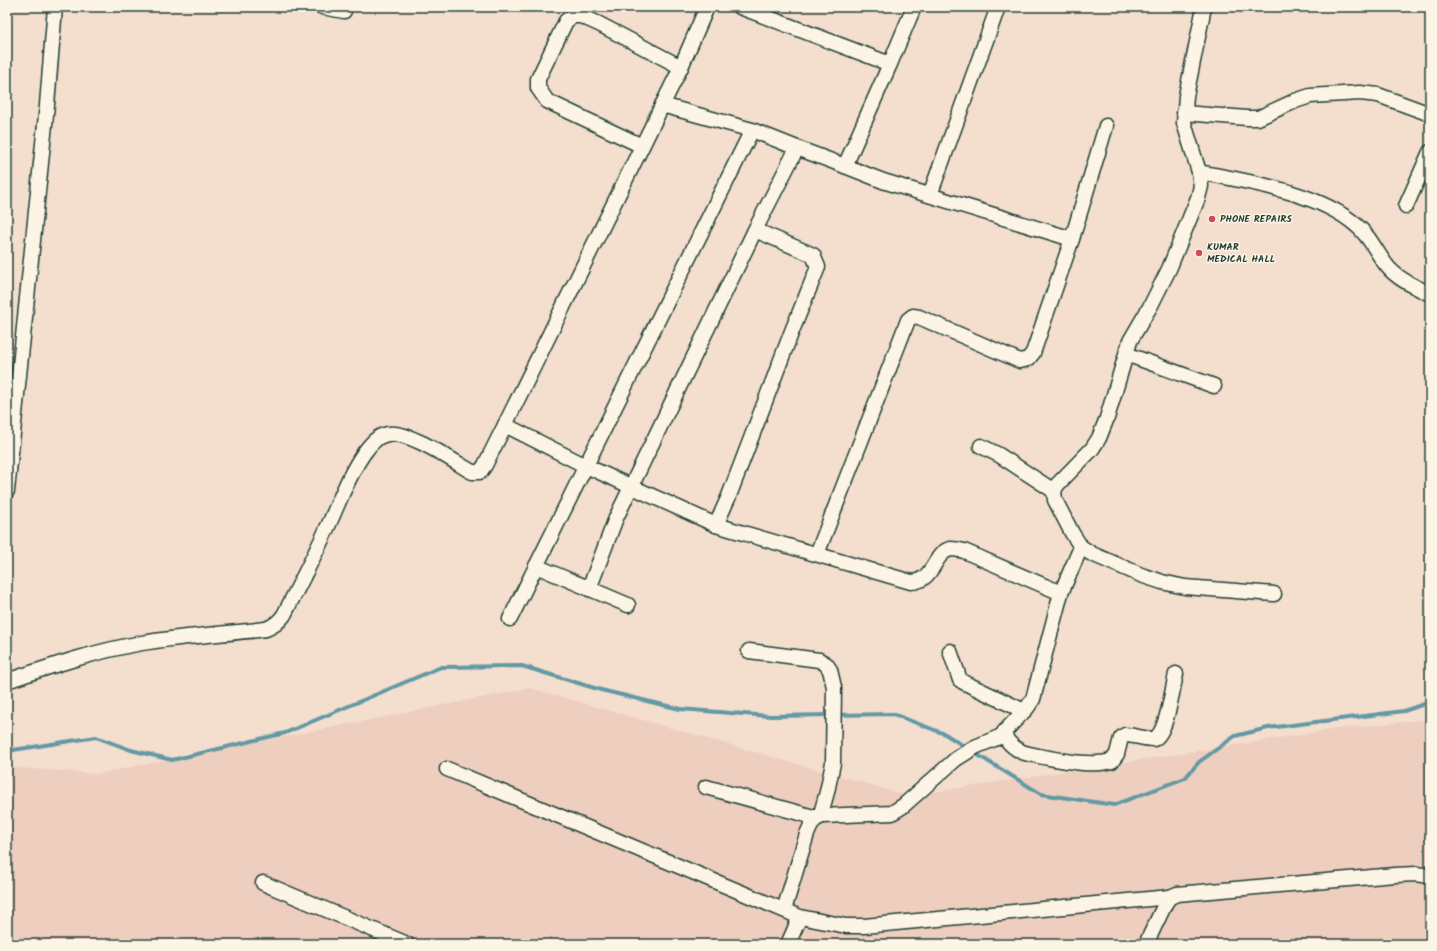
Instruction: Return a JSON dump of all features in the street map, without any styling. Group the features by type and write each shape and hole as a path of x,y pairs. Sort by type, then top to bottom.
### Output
{"street":[{"path":"7,491 56,7"},
{"path":"322,7 344,11"},
{"path":"7,681 91,654 141,643 183,637 266,629 273,626 279,622 284,615 353,472 373,441 384,434 408,436 472,472 480,472 505,425 681,67 707,7"},
{"path":"740,7 890,64"},
{"path":"845,166 914,7"},
{"path":"930,195 998,7"},
{"path":"1204,7 1184,113 1184,123 1187,136 1199,172 1201,186 1198,198 1169,269 1151,305 1130,341 1107,418 1099,438 1092,449 1057,486 1054,491 1055,500 1081,547 1092,554 1141,575 1162,582 1185,587 1274,594"},
{"path":"642,146 547,101 542,95 538,88 538,79 566,20 573,16 581,16 681,67"},
{"path":"1184,113 1258,118 1295,101 1310,96 1360,93 1378,95 1430,114"},
{"path":"662,105 752,130 883,180 1072,239"},
{"path":"817,554 908,320 913,316 919,317 1020,361 1028,359 1033,353 1072,239 1106,126"},
{"path":"510,619 752,130"},
{"path":"589,589 616,518 755,230 797,148"},
{"path":"1406,206 1430,152"},
{"path":"1199,172 1281,190 1327,206 1351,220 1366,234 1388,267 1405,281 1430,294"},
{"path":"716,525 729,496 789,338 818,267 813,255 755,230"},
{"path":"1126,354 1214,386"},
{"path":"505,425 586,466 716,525 911,582 919,582 925,578 947,550 953,549 964,551 1061,593"},
{"path":"981,446 999,455 1054,491"},
{"path":"784,910 807,834 812,823 818,818 829,815 892,813 903,806 946,767 962,755 975,747 1004,735 1006,730 1024,711 1031,702 1036,691 1061,593 1081,547"},
{"path":"536,566 628,605"},
{"path":"749,651 819,660 826,664 830,670 834,687 833,763 827,792 818,818"},
{"path":"950,651 960,680 1024,711"},
{"path":"1004,735 1009,742 1020,751 1027,753 1060,760 1093,763 1112,761 1117,754 1121,738 1125,735 1154,739 1159,736 1164,726 1176,674"},
{"path":"447,769 800,917 846,926 864,926 1170,897 1185,893 1387,875 1416,874 1430,876"},
{"path":"706,787 818,818"},
{"path":"263,883 407,944"},
{"path":"1146,944 1160,911 1170,897"},
{"path":"788,944 800,917"}],"shaded area":[{"path":"530,688 909,796 1337,729 1430,719 1430,944 7,944 7,767 97,774"}],"waterway":[{"path":"7,751 96,737 131,750 172,760 285,733 441,667 522,666 601,690 680,709 770,716 893,714 945,734 967,748"},
{"path":"973,752 1041,794 1114,805 1185,778 1199,762 1235,736 1268,728 1404,711 1430,702"}],"place":[{"name":"PHONE REPAIRS","path":"1212,219"},
{"name":"KUMAR MEDICAL HALL","path":"1199,253"}]}
